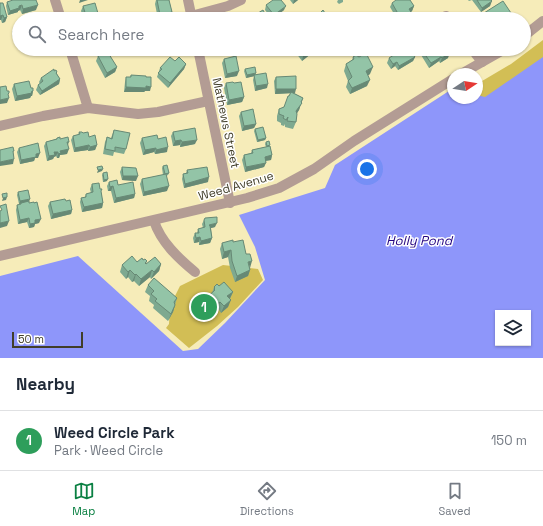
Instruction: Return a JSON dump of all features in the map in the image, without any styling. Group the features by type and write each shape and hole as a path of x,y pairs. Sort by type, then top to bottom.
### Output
{"street":[{"path":"56,0 59,12"},
{"path":"188,0 191,12"},
{"path":"210,12 241,0"},
{"path":"531,30 543,21"},
{"path":"72,56 88,108"},
{"name":"Mathews Street","path":"199,56 230,203"},
{"path":"477,56 482,62"},
{"path":"472,68 493,56"},
{"name":"Weed Avenue","path":"0,256 230,203 278,188 314,169 354,141 447,83"},
{"path":"0,126 88,108 138,114 158,112 208,101"},
{"path":"154,220 157,229 165,241 182,261 195,272"}],"shaded area":[{"path":"543,40 543,74 504,102 483,103 483,80 522,56 531,56 531,49"},
{"path":"447,102 447,104 462,104 441,105"},
{"path":"223,265 258,269 263,280 238,307 189,348 166,328 169,324 170,306 180,286"}],"water":[{"name":"Holly Pond","path":"543,57 543,358 0,358 0,276 78,256 183,351 198,349 225,323 265,280 255,247 239,215 325,188 335,165 447,92 447,104 483,104 483,96 485,97"}],"building":[{"path":"13,0 36,0 38,5 23,9 22,5 19,6 19,8 10,11 7,2"},
{"path":"157,0 169,0 172,12 159,12"},
{"path":"273,0 281,0 286,6 278,12 272,12 266,5"},
{"path":"396,0 410,0 414,6 409,9 411,12 397,12 392,3"},
{"path":"477,0 491,0 492,1 482,8"},
{"path":"503,1 510,12 486,12"},
{"path":"0,3 3,3 7,17 4,18 3,15 0,16"},
{"path":"95,3 98,12 85,12 83,6"},
{"path":"98,56 110,56 117,67 107,73"},
{"path":"236,56 239,71 227,74 224,59"},
{"path":"354,56 368,56 373,67 366,71 370,80 352,88 348,81 352,77 346,64 354,59 353,57"},
{"path":"392,56 415,57 399,66 397,62 393,64 389,58"},
{"path":"426,56 445,56 442,58 441,57 431,63"},
{"path":"170,57 175,61 179,57 186,64 170,83 158,73 162,69 160,68"},
{"path":"255,67 256,73 247,75 245,69"},
{"path":"54,69 54,71 56,70 56,73 60,79 42,91 38,85 43,81 41,78"},
{"path":"266,73 268,84 256,86 254,75"},
{"path":"131,75 151,77 151,87 126,87 126,77 131,77"},
{"path":"296,76 296,89 276,89 276,77"},
{"path":"29,81 31,88 33,88 32,93 17,96 14,84"},
{"path":"241,82 244,97 229,100 226,83"},
{"path":"6,86 7,91 9,91 9,98 0,100 0,87"},
{"path":"291,92 303,98 302,103 296,111 296,122 287,121 288,117 286,120 283,118 284,116 279,114 279,109 284,107"},
{"path":"253,109 256,124 244,126 241,112"},
{"path":"263,127 266,138 258,140 255,129"},
{"path":"195,128 197,140 182,142 181,140 175,141 173,132"},
{"path":"114,130 130,133 126,149 115,147 115,151 105,149 107,137 112,139"},
{"path":"79,132 88,132 89,137 95,135 97,145 75,148 73,136 80,134"},
{"path":"157,135 158,139 166,137 168,147 156,150 156,148 145,150 142,138"},
{"path":"60,137 60,139 68,137 69,142 67,142 69,149 60,151 61,153 58,154 58,152 54,152 55,155 49,156 46,142"},
{"path":"269,141 270,145 267,146 266,142"},
{"path":"38,143 40,153 36,154 36,157 21,160 19,148"},
{"path":"270,146 272,155 265,157 266,163 246,167 244,155 253,153 252,150"},
{"path":"13,147 14,159 0,162 0,150"},
{"path":"167,165 169,173 165,174 163,166"},
{"path":"102,166 103,169 98,170 97,167"},
{"path":"122,167 136,168 138,176 123,176"},
{"path":"207,167 209,177 185,184 183,174 188,173 187,170"},
{"path":"107,172 108,179 104,180 103,173"},
{"path":"166,174 169,186 144,192 142,179"},
{"path":"117,180 118,185 133,182 135,194 116,198 113,186 110,187 109,182"},
{"path":"99,183 100,189 102,189 103,203 84,207 81,198 86,197 86,194 93,192 92,184"},
{"path":"28,190 30,199 20,201 18,192"},
{"path":"7,193 7,197 3,198 2,194"},
{"path":"65,199 66,201 70,200 72,210 53,214 50,202"},
{"path":"29,201 29,203 37,202 41,219 35,220 35,223 30,224 29,218 20,220 17,205"},
{"path":"6,204 9,221 0,223 0,211 2,210 0,206"},
{"path":"217,217 217,223 209,225 212,238 201,241 200,237 196,238 195,233 199,233 198,229 205,227 205,218"},
{"path":"233,240 233,242 243,240 246,254 250,254 252,261 248,262 250,270 237,276 232,261 231,250 224,252 222,243"},
{"path":"132,256 137,262 142,258 143,260 145,259 147,261 145,263 146,264 155,257 161,264 154,272 152,270 141,279 130,270 128,272 122,265"},
{"path":"154,278 177,298 174,302 175,305 171,314 155,301 157,299 151,294 154,291 148,285"},
{"path":"224,282 233,292 227,296 231,300 224,306 220,302 212,308 210,306 207,308 204,304 207,301 205,299 215,290 214,287 217,284 219,286"}],"place":[{"name":"Weed Circle Park","path":"204,307"}]}
